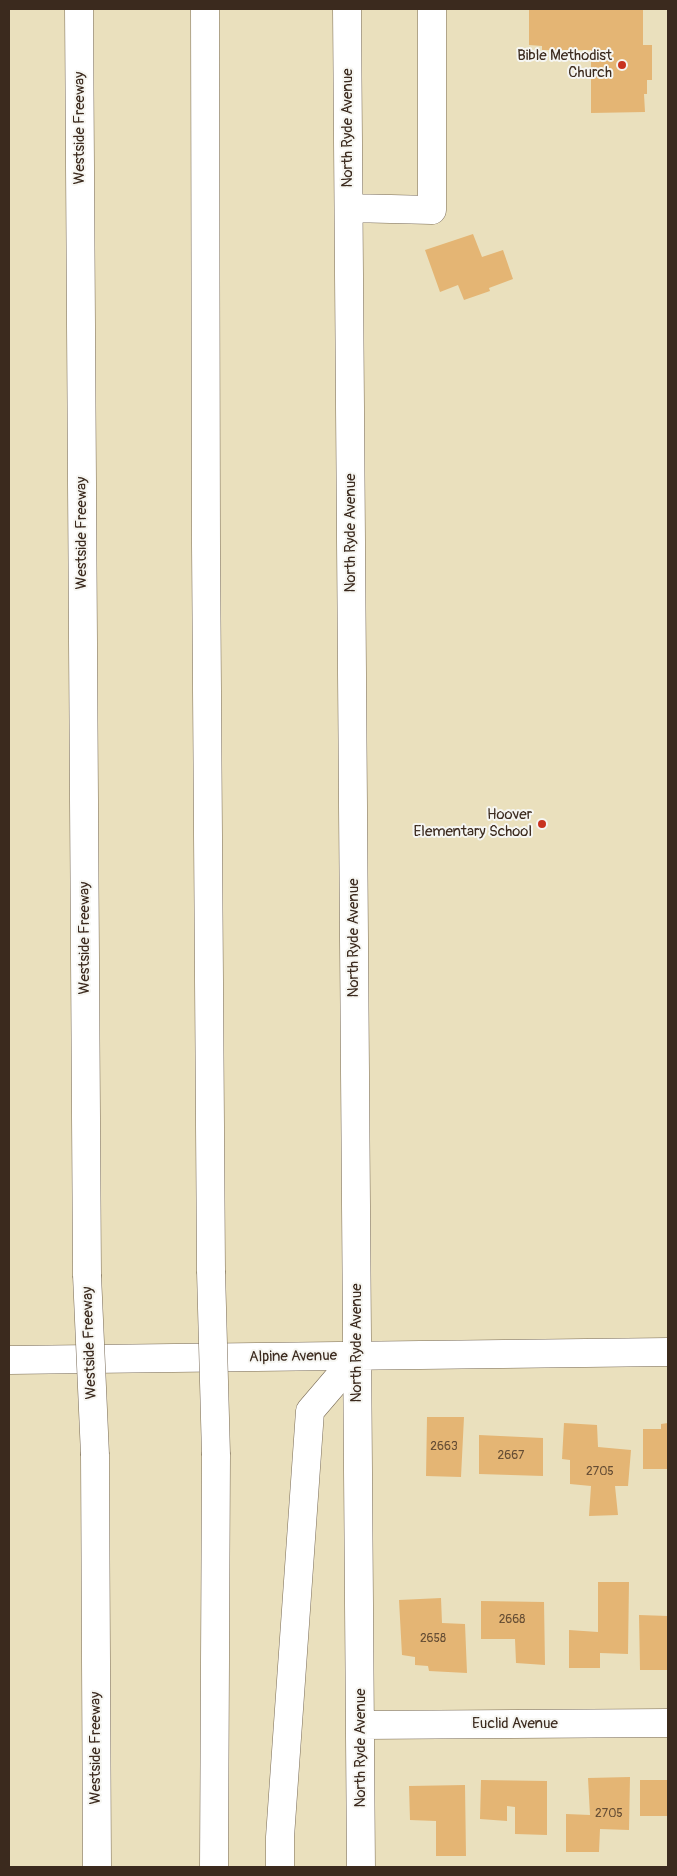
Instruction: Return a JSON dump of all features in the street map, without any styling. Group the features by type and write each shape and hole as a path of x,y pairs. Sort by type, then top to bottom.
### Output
{"main road":[{"name":"Westside Freeway","path":"79,9 87,1275 95,1455 97,1867"},
{"path":"205,9 206,555 211,1271 216,1455 214,1867"},
{"name":"North Ryde Avenue","path":"348,9 362,1867"},
{"path":"349,208 432,210 432,9"},
{"name":"Alpine Avenue","path":"9,1360 668,1352"},
{"path":"280,1867 282,1798 310,1410 357,1356"},
{"name":"Euclid Avenue","path":"361,1725 668,1722"}],"building":[{"name":"Bible Methodist Church","path":"529,9 643,9 643,45 652,45 652,80 647,80 647,94 644,94 645,112 591,113 591,50 542,50 542,46 529,45"},
{"path":"473,234 482,257 503,250 513,279 489,288 490,291 464,300 458,285 440,292 425,250"},
{"path":"427,1417 464,1417 461,1477 426,1476"},
{"path":"564,1423 597,1425 598,1447 631,1450 628,1486 615,1486 618,1515 589,1516 591,1486 570,1484 570,1460 562,1459"},
{"path":"668,1423 668,1469 643,1469 643,1429 661,1429 661,1424"},
{"path":"479,1435 543,1438 543,1476 479,1474"},
{"path":"598,1582 629,1582 628,1654 600,1653 600,1668 569,1668 569,1630 598,1632"},
{"path":"441,1598 442,1623 465,1624 467,1673 429,1671 428,1666 415,1665 415,1657 402,1655 399,1600"},
{"path":"481,1601 544,1602 545,1665 516,1663 515,1639 481,1639"},
{"path":"639,1615 668,1616 668,1670 640,1670"},
{"path":"630,1777 629,1830 600,1829 599,1852 566,1852 566,1814 590,1815 588,1778"},
{"path":"481,1780 547,1781 547,1835 515,1834 515,1807 507,1806 507,1821 480,1819"},
{"path":"640,1780 668,1780 668,1816 640,1816"},
{"path":"465,1785 466,1856 436,1856 436,1821 410,1820 409,1786"}],"place":[{"name":"Bible Methodist Church","path":"622,65"},
{"name":"Hoover Elementary School","path":"542,824"}]}
